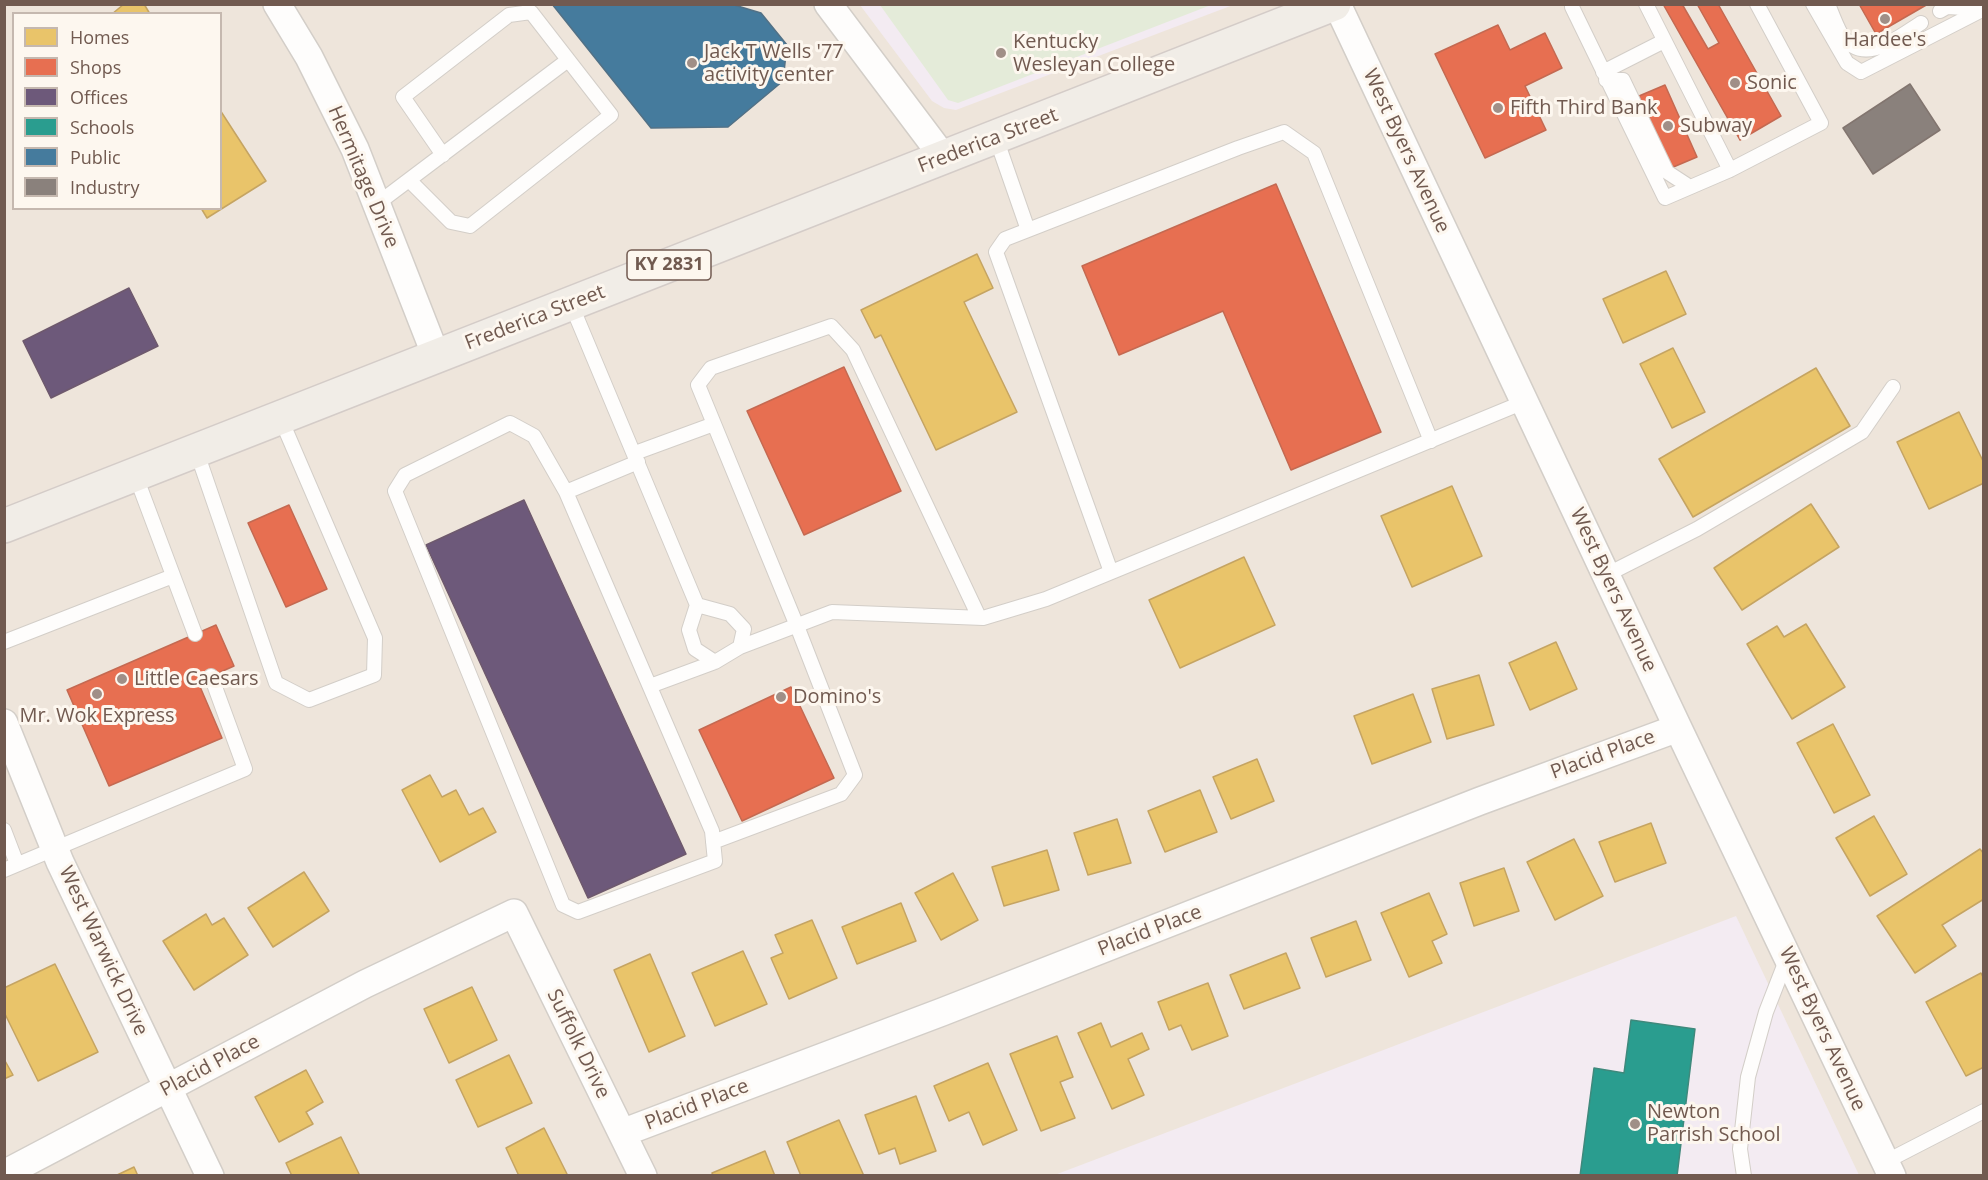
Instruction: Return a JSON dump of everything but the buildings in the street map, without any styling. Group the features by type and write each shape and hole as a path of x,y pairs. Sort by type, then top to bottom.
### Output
{"main road":[{"name":"Frederica Street","path":"4,526 1335,4"}],"street":[{"name":"Hermitage Drive","path":"278,4 309,57 355,149 436,356"},
{"path":"828,4 944,158"},
{"name":"West Byers Avenue","path":"1335,4 1889,1169"},
{"name":"West Warwick Drive","path":"5,728 54,848 210,1176"},
{"name":"Placid Place","path":"622,1133 942,1012 1480,801 1678,728"},
{"name":"Placid Place","path":"4,1174 365,984 514,913"},
{"name":"Suffolk Drive","path":"514,913 643,1176"}],"lane":[{"path":"1646,4 1730,170"},
{"path":"1572,8 1665,198 1730,170 1821,123 1757,4"},
{"path":"1813,4 1846,63 1861,72 1983,9"},
{"path":"1827,4 1841,34 1852,47 1866,51 1884,46 1922,23"},
{"path":"1940,11 1947,7 1983,9"},
{"path":"409,180 451,222 470,226 611,116 531,12 509,15 403,97 443,155"},
{"path":"1605,76 1664,40"},
{"path":"376,204 568,60"},
{"path":"1605,76 1623,80 1667,172 1690,187"},
{"path":"1111,572 996,252 1005,239 1284,132 1314,153 1431,441"},
{"path":"996,138 1028,230"},
{"path":"571,304 637,457 697,605 689,630 695,649 715,662"},
{"path":"713,842 841,794 855,776 797,626 698,385 711,368 831,326 854,350 979,618"},
{"path":"1606,575 1697,529 1862,432 1893,387"},
{"path":"650,686 715,662 740,647 832,612 983,618 1046,599 1524,402"},
{"path":"196,450 276,684 309,700 374,675 375,638 280,417"},
{"path":"510,423 534,436 566,492 650,686 712,831 715,861 578,912 563,905 395,491 405,475 510,423"},
{"path":"566,492 637,457 714,424"},
{"path":"135,474 195,634"},
{"path":"4,642 173,576"},
{"path":"697,605 730,614 744,629 740,647"},
{"path":"4,830 11,867 245,769 211,676"},
{"path":"1744,1176 1740,1149 1748,1077 1766,1012 1788,956"},
{"path":"1889,1169 1983,1111"}],"shaded area":[{"path":"5,5 1983,5 1983,1175 5,1175"},
{"name":"Kentucky Wesleyan College","path":"860,5 1233,5 956,110 944,108 932,101"},
{"path":"1736,916 1859,1175 1052,1176"}],"green space":[{"name":"Kentucky Wesleyan College","path":"880,5 1211,5 958,103 948,100"}],"place":[{"name":"Hardee's","path":"1885,19"},
{"name":"Kentucky Wesleyan College","path":"1001,53"},
{"name":"Jack T Wells '77 activity center","path":"692,63"},
{"name":"Sonic","path":"1735,83"},
{"name":"Fifth Third Bank","path":"1498,108"},
{"name":"Subway","path":"1668,126"},
{"name":"Little Caesars","path":"122,679"},
{"name":"Mr. Wok Express","path":"97,694"},
{"name":"Domino's","path":"781,697"},
{"name":"Newton Parrish School","path":"1635,1124"}]}
